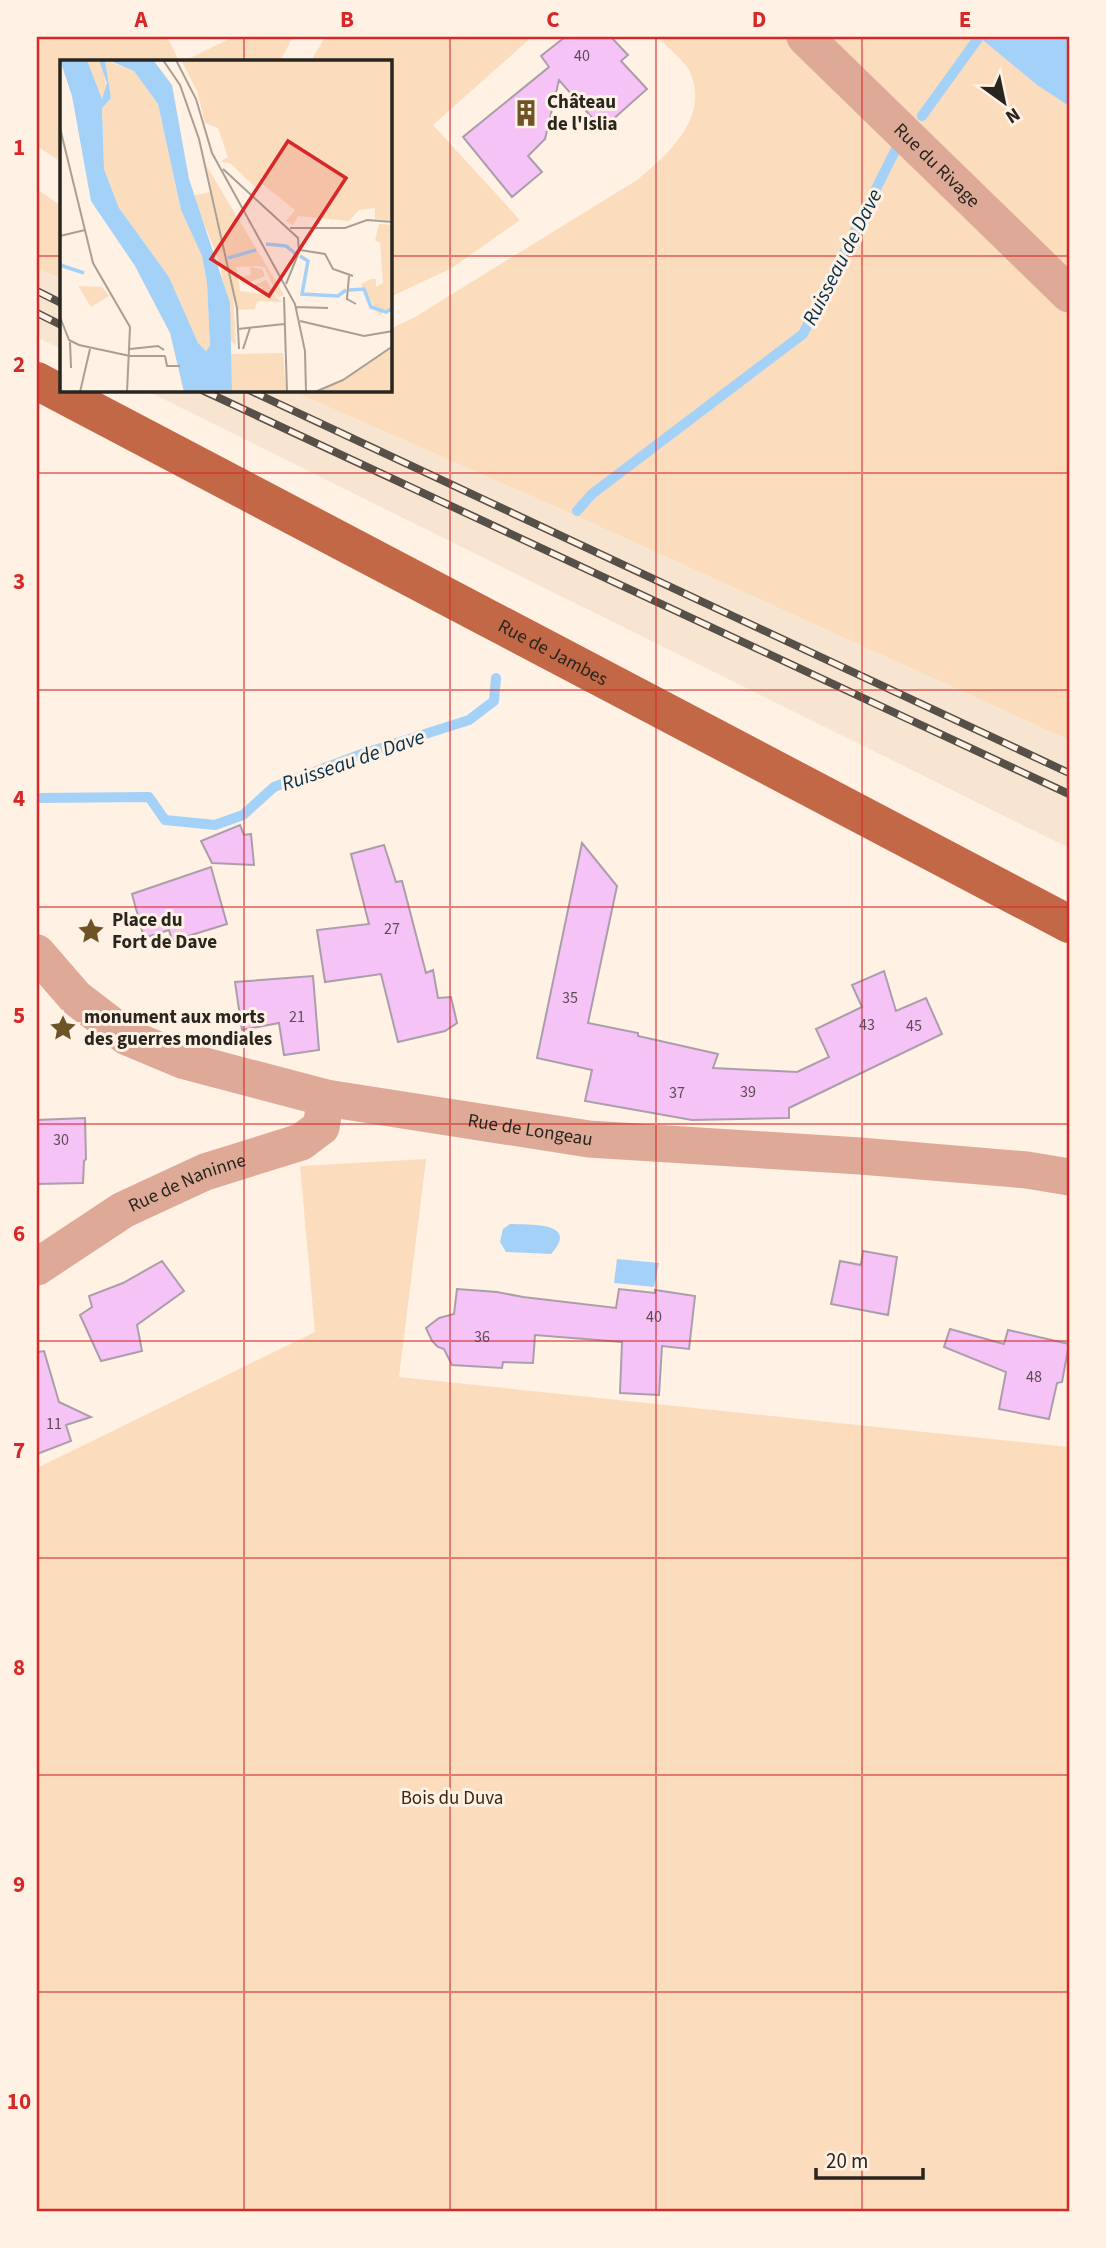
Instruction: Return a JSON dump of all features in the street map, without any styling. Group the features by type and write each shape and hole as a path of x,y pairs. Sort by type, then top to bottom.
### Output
{"main road":[{"name":"Rue de Jambes","path":"37,382 1069,925"}],"street":[{"name":"Rue du Rivage","path":"804,37 1069,294"},
{"name":"Rue de Longeau","path":"37,953 76,998 127,1037 182,1060 326,1098 589,1139 874,1157 1027,1170 1069,1177"},
{"name":"Rue de Naninne","path":"37,1267 123,1210 205,1172 301,1142 321,1127 326,1098"}],"shaded area":[{"path":"37,268 60,279 60,348 37,337"},
{"path":"149,392 295,392 552,505 1069,740 1069,848"}],"green space":[{"path":"37,37 167,37 178,60 60,60 60,161 37,146"},
{"path":"233,37 293,37 281,60 186,60"},
{"path":"325,37 532,37 433,125 520,220 452,268 392,296 392,60 312,60"},
{"path":"657,37 784,37 1069,314 1069,740 552,505 295,392 392,392 392,328 415,317 637,180 673,147 683,134 695,105 695,89 690,72"},
{"path":"826,37 979,37 1037,85 1069,106 1069,272"},
{"path":"37,189 60,205 60,279 37,268"},
{"name":"Bois du Duva","path":"426,1159 399,1377 1069,1447 1069,2211 37,2211 37,1468 315,1332 300,1166"}],"water":[{"path":"979,37 1069,37 1069,106 1037,85"},
{"path":"510,1224 539,1225 556,1230 560,1236 559,1243 551,1254 506,1252 500,1242 503,1229"},
{"path":"617,1259 659,1263 654,1287 614,1283"}],"building":[{"name":"Château de l'Islia","path":"565,37 611,37 628,55 621,61 647,89 602,129 559,80 545,139 528,156 542,172 512,197 463,137 549,67 541,56"},
{"path":"240,825 244,835 251,834 254,865 212,863 201,841"},
{"path":"582,843 617,886 588,1023 718,1054 713,1068 797,1072 829,1057 816,1029 862,1007 852,985 884,971 896,1011 926,998 942,1034 789,1108 789,1118 692,1120 585,1101 592,1070 537,1058"},
{"path":"384,845 396,882 402,881 426,973 433,970 438,998 451,997 457,1023 445,1031 398,1042 381,974 325,982 317,930 369,924 351,854"},
{"path":"211,867 227,924 172,941 169,930 144,938 132,894"},
{"path":"313,976 319,1050 284,1055 279,1023 242,1030 235,982"},
{"path":"85,1118 86,1159 83,1183 37,1184 37,1120"},
{"path":"863,1251 897,1257 888,1315 831,1304 840,1261 861,1265"},
{"path":"162,1261 184,1291 137,1325 142,1351 101,1361 80,1315 92,1307 89,1296 123,1283"},
{"path":"457,1289 616,1308 619,1289 655,1293 655,1290 695,1296 689,1349 662,1346 659,1395 620,1393 622,1342 535,1335 533,1363 503,1362 502,1368 452,1365 444,1349 432,1341 426,1328 439,1318 454,1314"},
{"path":"950,1329 1004,1344 1008,1330 1069,1344 1062,1382 1057,1383 1049,1419 999,1409 1006,1372 944,1347"},
{"path":"44,1351 59,1402 91,1417 66,1425 71,1441 37,1454 37,1352"}],"waterway":[{"name":"Ruisseau de Dave","path":"922,116 979,37"},
{"name":"Ruisseau de Dave","path":"577,511 592,494 803,334 897,147"},
{"name":"Ruisseau de Dave","path":"37,798 149,797 165,820 215,825 243,815 274,787 359,755 469,720 494,701 496,678"}],"railway":[{"path":"37,291 60,302"},
{"path":"37,313 60,324"},
{"path":"206,392 1069,794"},
{"path":"253,392 1069,773"}],"place":[{"name":"Château de l'Islia","path":"526,113"},
{"name":"Place du Fort de Dave","path":"91,931"},
{"name":"monument aux morts des guerres mondiales","path":"63,1028"}]}
